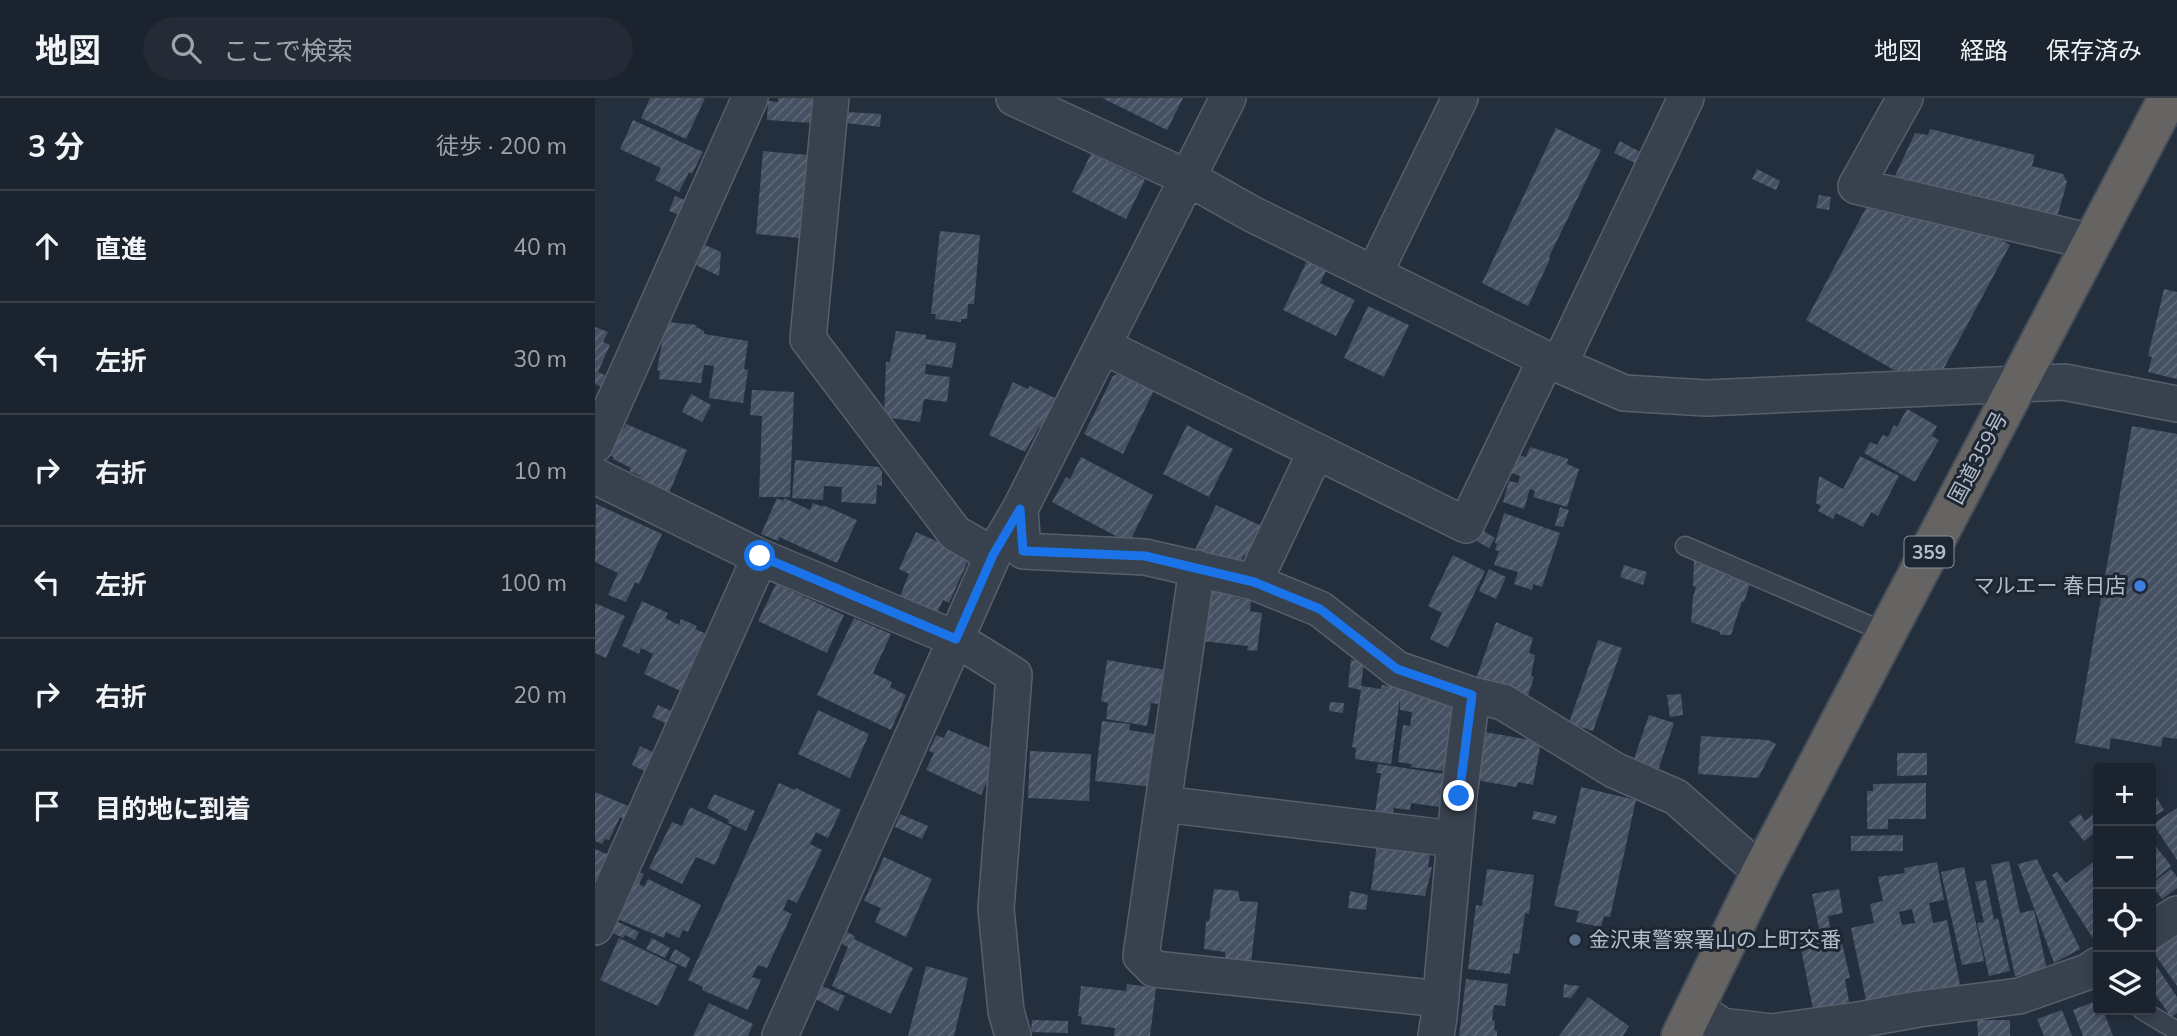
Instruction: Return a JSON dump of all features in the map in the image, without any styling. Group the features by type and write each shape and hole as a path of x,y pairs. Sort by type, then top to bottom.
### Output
{"highway":[{"name":"国道359号","path":"1688,1022 1761,872 2168,98"}],"street":[{"path":"595,445 750,98"},
{"path":"831,98 808,339 955,533 993,555"},
{"path":"1014,98 1188,178 1252,214 1553,362 1624,393 1706,398 2064,382 2177,404"},
{"path":"780,1036 993,555 1020,509 1228,98"},
{"path":"1374,274 1460,98"},
{"path":"1103,346 1466,525 1553,362 1686,98"},
{"path":"1905,98 1856,186 2092,242"},
{"path":"1254,582 1316,451"},
{"path":"595,476 760,556 956,639 1014,675 996,909 1006,1011 1013,1036"},
{"path":"1020,509 1023,551 1145,556 1254,582 1320,609 1397,669 1472,695 1503,702 1614,770 1676,797 1761,872"},
{"path":"595,927 760,556"},
{"path":"1197,568 1140,956 1154,969 1441,999"},
{"path":"1436,1036 1472,695"},
{"path":"1163,804 1455,839"},
{"path":"2156,928 2177,914"},
{"path":"1688,1022 1773,1032 2019,996 2093,968"}],"lane":[{"path":"1685,546 1887,633"},
{"path":"2150,1015 2177,1031"}],"building":[{"path":"650,98 705,98 686,139 641,118"},
{"path":"778,98 815,98 813,123 767,120 768,101 778,102"},
{"path":"1102,98 1183,98 1167,130"},
{"path":"847,112 881,114 880,127 846,123"},
{"path":"633,120 703,152 679,192 655,180 661,168 620,149"},
{"path":"1556,128 1601,150 1528,306 1482,283"},
{"path":"1930,129 2035,155 2032,166 2063,174 2067,182 2056,221 1894,178 1915,133 1928,135"},
{"path":"1620,141 1642,153 1637,164 1614,153"},
{"path":"763,151 807,155 799,238 756,234"},
{"path":"1091,154 1145,180 1126,219 1072,192"},
{"path":"1757,169 1780,181 1776,190 1752,179"},
{"path":"1819,195 1831,197 1829,210 1816,208"},
{"path":"675,196 691,203 684,217 669,211"},
{"path":"1866,208 2000,239 2010,245 1943,370 1894,370 1806,320"},
{"path":"940,231 980,235 974,304 968,304 967,319 961,319 961,322 935,319 936,314 931,314"},
{"path":"705,245 721,252 719,276 696,265"},
{"path":"1308,259 1327,269 1320,283 1355,300 1336,336 1283,310"},
{"path":"2164,289 2177,292 2177,379 2148,372 2152,357 2148,356"},
{"path":"1368,306 1409,325 1384,377 1344,358"},
{"path":"668,322 696,325 704,334 748,341 744,369 748,370 743,403 709,398 714,366 704,365 701,383 659,379 660,371 657,370"},
{"path":"595,327 608,332 603,342 610,345 598,372 611,378 606,389 595,384"},
{"path":"896,331 956,343 952,368 926,364 925,374 950,377 947,402 924,399 920,422 884,417 886,362 890,362"},
{"path":"1118,374 1141,386 1144,380 1156,386 1123,454 1084,434 1113,376"},
{"path":"1013,382 1028,389 1030,386 1055,398 1041,428 1039,427 1025,452 989,435"},
{"path":"752,390 794,392 790,497 759,497 762,416 750,415"},
{"path":"691,394 711,405 702,422 682,412"},
{"path":"1907,409 1937,426 1932,436 1939,440 1915,482 1864,453 1870,442 1877,445 1883,435 1888,437"},
{"path":"626,424 687,450 669,493 646,483 648,481 641,476 629,471 631,468 609,455 620,427 624,429"},
{"path":"1187,425 1233,449 1209,497 1163,474"},
{"name":"マルエー 春日店","path":"2132,426 2177,434 2177,739 2163,737 2161,747 2111,738 2109,749 2075,743"},
{"path":"1530,447 1566,458 1567,464 1579,469 1567,507 1533,497 1535,491 1530,489 1524,509 1503,502 1509,481 1518,483 1520,476 1509,472 1515,454 1526,457"},
{"path":"1860,456 1899,476 1878,516 1871,512 1863,527 1836,513 1833,519 1818,511 1821,506 1816,503 1819,476 1843,489"},
{"path":"1081,457 1153,495 1129,543 1052,502 1066,477 1070,479"},
{"path":"795,460 879,467 882,471 882,486 877,485 876,504 841,502 842,487 824,486 823,500 792,498"},
{"path":"777,498 783,501 784,498 810,510 813,503 823,505 857,520 837,563 779,537 778,541 761,534"},
{"path":"596,504 662,534 639,584 635,582 626,602 608,595 618,573 595,562"},
{"path":"1216,505 1264,527 1250,558 1244,555 1238,568 1192,556"},
{"path":"1560,507 1569,510 1563,527 1555,526"},
{"path":"1504,513 1560,533 1542,587 1533,584 1532,590 1514,584 1518,572 1494,565 1499,551 1495,550 1495,543"},
{"path":"1477,527 1495,538 1489,548 1471,538"},
{"path":"916,532 970,556 949,603 943,600 937,613 900,596 909,574 899,569"},
{"path":"1453,555 1485,571 1448,648 1430,639 1442,613 1428,606"},
{"path":"1694,560 1750,584 1731,635 1720,635 1720,632 1691,622 1696,587 1693,586"},
{"path":"1624,565 1647,572 1643,585 1620,577"},
{"path":"1489,569 1506,577 1496,599 1479,591"},
{"path":"776,584 844,615 827,653 758,621"},
{"path":"1207,587 1235,594 1235,598 1251,600 1250,611 1262,613 1257,651 1247,650 1248,646 1201,641"},
{"path":"642,601 668,613 665,618 679,625 681,619 709,635 687,694 644,674 653,654 641,648 639,654 622,646"},
{"path":"595,603 625,616 606,658 595,653"},
{"path":"854,618 891,634 873,673 892,682 890,687 906,695 891,730 817,695"},
{"path":"1496,622 1533,638 1529,653 1535,655 1531,676 1534,677 1526,701 1512,696 1515,688 1508,685 1506,689 1476,679"},
{"path":"1598,640 1622,648 1593,731 1569,723"},
{"path":"1107,660 1172,671 1170,684 1162,683 1158,704 1151,703 1147,726 1106,719 1108,703 1101,701"},
{"path":"1351,660 1364,662 1361,686 1381,689 1382,685 1458,697 1452,772 1411,767 1412,764 1398,762 1403,725 1410,726 1412,712 1400,710 1400,698 1391,764 1355,759 1356,748 1352,747 1361,690 1348,687"},
{"path":"1681,694 1683,715 1670,717 1667,695"},
{"path":"1330,702 1344,703 1343,713 1329,711"},
{"path":"658,705 678,714 672,726 652,717"},
{"path":"818,710 869,734 850,778 798,754"},
{"path":"1649,715 1674,723 1657,773 1632,765"},
{"path":"1102,721 1130,724 1129,730 1160,735 1154,787 1095,781"},
{"path":"948,730 995,750 994,766 981,795 926,770 934,753 929,751 936,735 944,738"},
{"path":"1485,732 1541,742 1533,785 1518,782 1516,787 1476,780"},
{"path":"1701,736 1768,740 1776,744 1758,778 1698,774"},
{"path":"640,746 657,754 648,773 632,765"},
{"path":"1030,751 1091,754 1089,801 1028,798"},
{"path":"1897,753 1927,753 1927,775 1897,776"},
{"path":"1378,764 1444,774 1440,807 1411,803 1410,810 1394,808 1391,822 1374,819 1381,773 1376,773"},
{"path":"779,783 795,790 796,788 841,810 828,838 816,832 810,844 822,850 797,903 788,899 783,910 792,914 767,968 758,965 752,977 761,980 748,1010 702,990 703,987 688,980"},
{"path":"1926,783 1926,819 1888,819 1888,829 1867,829 1867,791 1873,791 1873,784"},
{"path":"1581,787 1636,800 1610,917 1604,916 1601,927 1576,922 1579,911 1554,906"},
{"path":"595,792 633,808 628,820 620,817 609,840 605,839 602,844 595,841"},
{"path":"714,794 755,811 746,831 728,823 729,820 707,808"},
{"path":"2156,796 2164,810 2156,815"},
{"path":"690,807 732,827 715,865 696,857 682,884 649,868 672,822 682,826"},
{"path":"2177,808 2177,860 2156,828 2156,822"},
{"path":"1534,811 1557,816 1555,824 1532,819"},
{"path":"900,814 928,826 922,839 895,827"},
{"path":"2080,814 2085,821 2093,815 2093,834 2084,841 2069,822"},
{"path":"1903,835 1903,851 1851,851 1851,836"},
{"path":"1377,843 1431,849 1428,867 1432,867 1425,896 1371,890"},
{"path":"2156,846 2171,866 2156,878"},
{"path":"595,849 611,856 595,890"},
{"path":"884,857 932,879 906,937 875,922 881,908 864,901"},
{"path":"2037,859 2080,949 2054,963 2018,864"},
{"path":"2009,861 2020,913 2034,910 2047,970 2015,976 1991,865"},
{"path":"1937,862 1944,900 1929,903 1933,923 1947,920 1960,985 1902,997 1901,993 1866,1000 1851,928 1874,923 1870,904 1883,901 1878,877 1905,873 1904,868","holes":["1912,909 1915,923 1902,925 1899,912"]},
{"path":"2093,862 2093,938 2052,875 2057,872 2066,883"},
{"path":"1964,867 1984,961 1962,965 1941,872"},
{"path":"1487,869 1534,875 1529,914 1525,913 1519,954 1513,953 1510,974 1468,969 1476,905 1482,906"},
{"path":"2171,869 2177,877 2177,888 2162,899 2157,892 2156,880"},
{"path":"639,872 644,874 639,884 644,887 648,879 701,905 688,932 683,930 679,938 666,932 664,938 615,918"},
{"path":"1986,880 1994,920 1998,918 2010,971 1989,976 1977,923 1984,922 1975,882"},
{"path":"1214,889 1238,891 1240,901 1258,902 1251,963 1225,959 1225,952 1204,949 1206,921 1209,921"},
{"path":"1839,889 1843,913 1828,916 1833,941 1822,943 1812,894"},
{"path":"1350,891 1368,895 1366,910 1348,908"},
{"path":"614,920 639,932 635,940 609,931"},
{"path":"1817,930 1821,947 1842,943 1850,978 1845,979 1849,1002 1813,1009 1798,934"},
{"path":"847,932 855,936 854,939 913,968 891,1014 832,986 848,947 842,944"},
{"path":"2176,932 2177,986 2156,956 2156,946"},
{"path":"619,938 677,966 658,1006 600,980"},
{"path":"652,938 670,948 665,958 646,949"},
{"path":"675,949 690,958 686,968 669,960"},
{"path":"926,966 968,978 954,1036 908,1036"},
{"path":"2156,966 2177,997 2177,1013 2171,1017 2157,997"},
{"path":"1466,979 1508,984 1505,1006 1494,1005 1492,1020 1495,1021 1494,1030 1497,1031 1497,1036 1459,1036"},
{"path":"1127,984 1156,988 1150,1036 1114,1036 1115,1028 1081,1024 1082,1017 1078,1016 1081,986 1126,991"},
{"path":"1564,984 1580,986 1571,998 1563,997"},
{"path":"820,985 845,996 838,1011 814,998"},
{"path":"1588,997 1629,1026 1623,1036 1559,1036"},
{"path":"2093,1002 2093,1015 2105,1015 2113,1036 2083,1036 2073,1010"},
{"path":"709,1003 753,1024 748,1036 693,1036"},
{"path":"2062,1010 2072,1036 2044,1036 2037,1019"},
{"path":"1032,1020 1068,1021 1068,1033 1031,1032"},
{"path":"1977,1020 2010,1020 2010,1036 1978,1036"}],"place":[{"name":"マルエー 春日店","path":"2140,586"},
{"name":"金沢東警察署山の上町交番","path":"1575,940"}],"route":[{"path":"760,556 956,639 993,555 1020,509 1023,551 1145,556 1254,582 1320,609 1397,669 1472,695 1459,796"}]}
